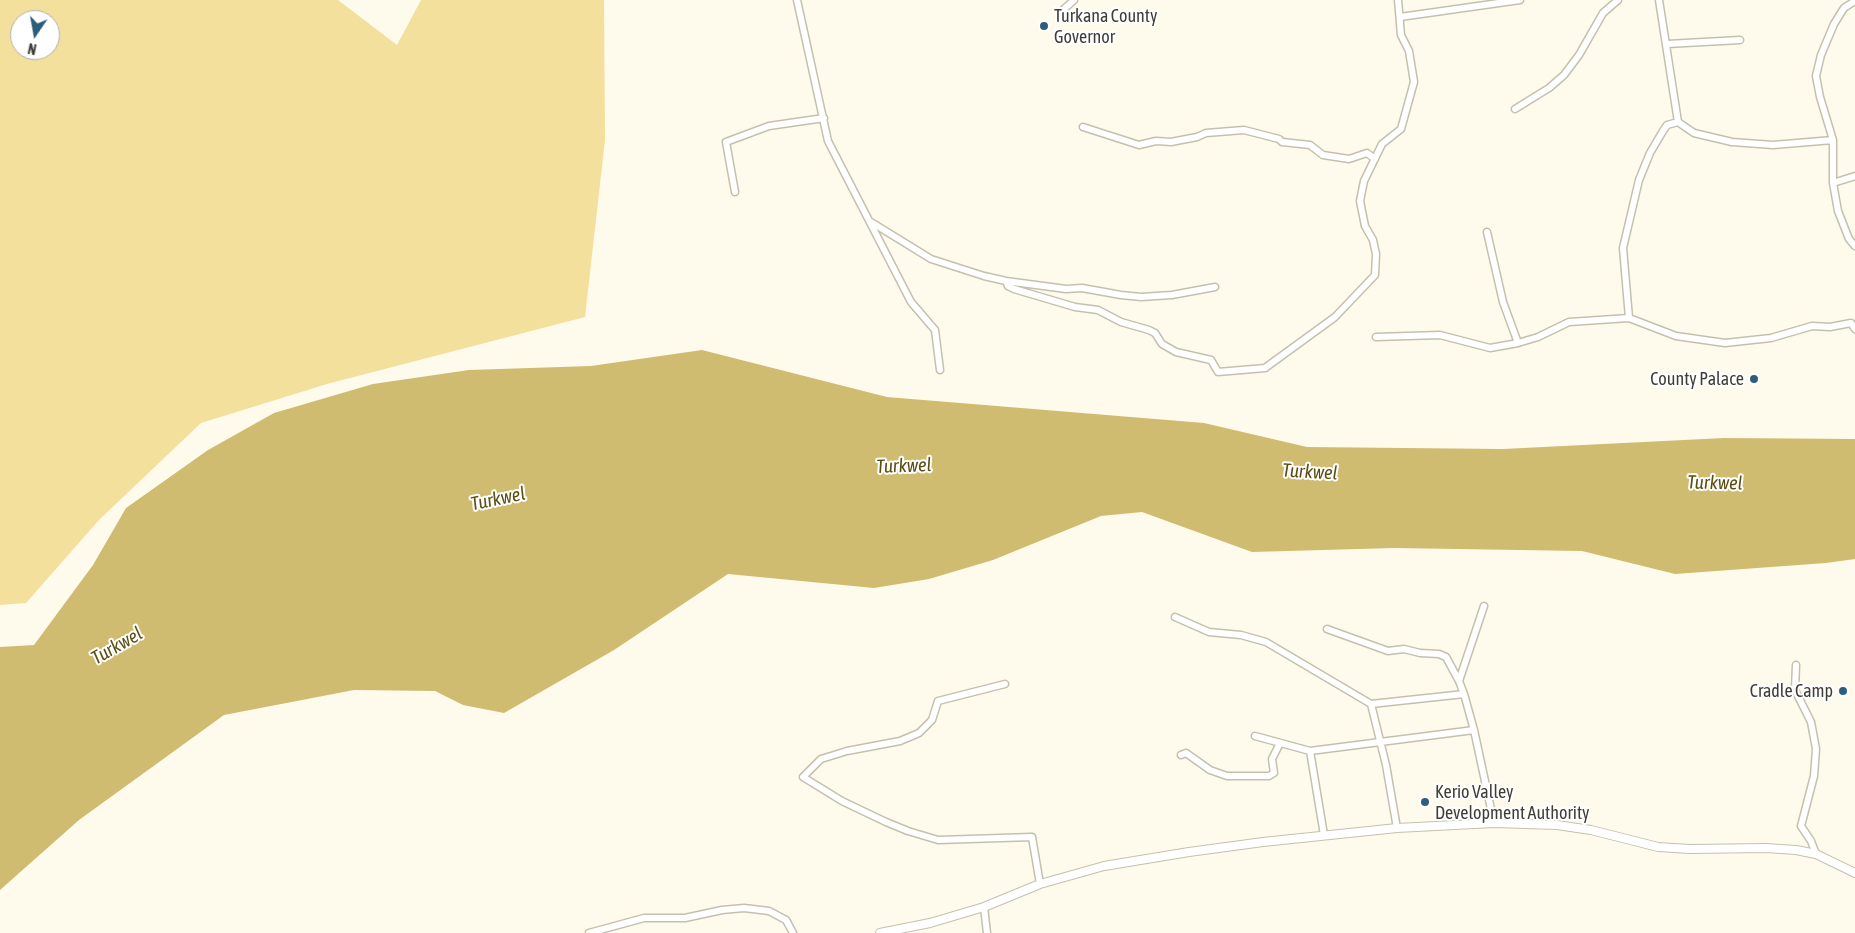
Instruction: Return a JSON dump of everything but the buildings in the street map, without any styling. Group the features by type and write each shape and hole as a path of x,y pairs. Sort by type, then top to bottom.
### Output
{"street":[{"path":"796,0 828,141 911,302 935,330 940,370"},
{"path":"1063,10 1074,0"},
{"path":"1006,280 1008,286 1014,290 1076,307 1098,310 1121,322 1149,330 1155,334 1162,344 1176,352 1211,360 1218,372 1265,368 1335,317 1375,275 1376,254 1373,240 1365,226 1360,201 1364,181 1382,144 1402,130 1414,82 1409,51 1401,35 1398,0"},
{"path":"1400,17 1520,0"},
{"path":"1516,109 1549,88 1564,75 1579,54 1603,13 1618,0"},
{"path":"1659,0 1678,122 1694,133 1732,142 1773,144 1833,140"},
{"path":"1855,0 1844,8 1834,24 1821,55 1816,76 1820,97 1833,140 1834,183 1838,211 1849,239 1855,246"},
{"path":"1667,44 1740,40"},
{"path":"735,192 726,142 769,126 824,118"},
{"path":"1629,318 1623,248 1639,180 1650,153 1667,125 1678,122"},
{"path":"1084,127 1140,145 1156,140 1171,142 1197,137 1206,133 1244,130 1279,139 1282,142 1310,145 1324,154 1349,159 1367,152 1375,159"},
{"path":"1834,183 1855,176"},
{"path":"870,221 931,259 984,276 1066,289 1082,288 1141,297 1172,296 1215,287"},
{"path":"1487,232 1503,302 1518,343"},
{"path":"1376,337 1440,335 1490,348 1538,337 1568,322 1629,318 1676,336 1725,343 1771,338 1812,326 1830,327 1851,323 1855,329"},
{"path":"1459,681 1484,606"},
{"path":"1175,617 1209,632 1241,635 1266,642 1372,704 1464,694"},
{"path":"1327,629 1388,650 1404,649 1420,653 1439,654 1446,657 1464,694 1474,730 1494,823"},
{"path":"1796,665 1796,690 1811,722 1816,749 1814,776 1801,826 1811,841 1816,854"},
{"path":"1005,684 938,701 932,720 919,733 900,741 847,751 821,759 803,777 842,801 886,822 938,840 1032,837 1040,884"},
{"path":"1372,704 1398,828"},
{"path":"1255,736 1310,751 1474,730"},
{"path":"1181,755 1186,753 1210,770 1227,776 1269,776 1274,773 1272,759 1280,743"},
{"path":"1310,751 1324,835"},
{"path":"880,933 930,923 984,907 1040,884 1104,866 1189,852 1398,828 1494,823 1557,825 1591,830 1658,847 1796,850 1816,854 1855,873"},
{"path":"984,907 987,933"},
{"path":"589,933 644,918 685,918 722,910 750,908 769,911 786,920 793,933"}],"shaded area":[{"path":"0,0 338,0 397,45 421,0 604,0 605,140 585,317 327,384 201,423 99,520 26,603 0,605"}],"water":[{"name":"Turkwel","path":"702,350 887,397 1204,423 1307,447 1503,449 1724,438 1855,439 1855,559 1826,563 1675,574 1582,551 1394,548 1252,552 1142,512 1101,516 993,560 929,579 874,588 728,574 614,650 504,713 463,705 435,691 354,690 224,715 79,820 0,890 0,647 34,645 93,565 126,508 208,450 274,413 373,384 469,370 591,366"}],"place":[{"name":"Turkana County Governor","path":"1044,26"},
{"name":"County Palace","path":"1754,379"},
{"name":"Cradle Camp","path":"1843,691"},
{"name":"Kerio Valley Development Authority","path":"1425,802"}]}
